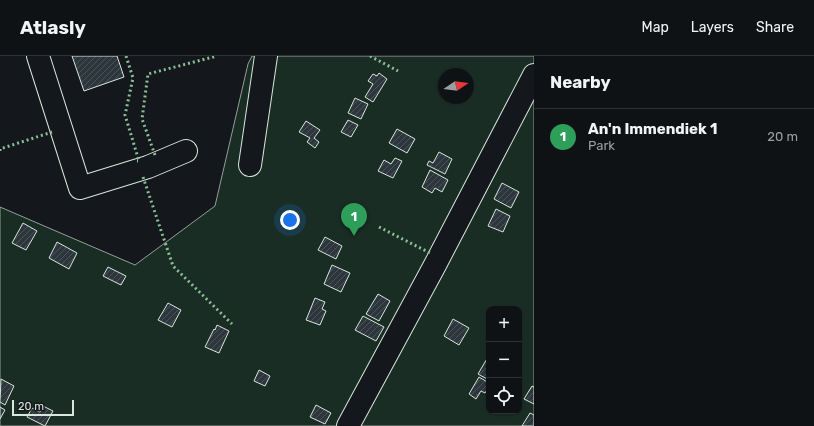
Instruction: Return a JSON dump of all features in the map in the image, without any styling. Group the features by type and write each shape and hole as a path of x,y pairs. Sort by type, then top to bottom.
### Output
{"lane":[{"path":"38,56 80,188 148,167 186,150"},
{"path":"250,165 266,56"},
{"path":"348,426 534,75"}],"green space":[{"path":"252,56 534,56 534,426 0,426 0,207 135,265 215,206 248,64"}],"building":[{"path":"72,56 117,56 124,77 84,91"},
{"path":"379,73 387,79 373,102 365,97 373,84 368,81 373,74 377,76"},
{"path":"355,98 368,104 361,119 348,113"},
{"path":"348,120 358,125 351,137 341,132"},
{"path":"306,121 320,130 314,138 319,142 315,148 307,142 310,138 299,132"},
{"path":"397,129 415,139 407,153 389,143"},
{"path":"439,152 452,159 445,174 427,165 429,161 433,163"},
{"path":"395,158 402,161 393,178 378,171 384,160 391,164"},
{"path":"430,170 448,180 442,192 435,188 432,193 422,187"},
{"path":"502,183 519,192 511,208 494,199"},
{"path":"496,209 510,216 503,232 488,226"},
{"path":"23,223 37,231 26,250 12,243"},
{"path":"325,237 342,246 336,259 318,250"},
{"path":"57,242 77,253 69,269 49,258"},
{"path":"332,265 350,273 341,292 324,284"},
{"path":"108,267 126,276 121,285 103,276"},
{"path":"378,294 390,301 379,321 366,314"},
{"path":"315,298 325,302 322,309 326,311 320,325 306,320"},
{"path":"168,303 181,310 172,327 158,320"},
{"path":"363,316 384,327 376,341 355,330"},
{"path":"453,319 469,328 459,345 444,336"},
{"path":"217,325 229,331 219,353 205,347"},
{"path":"486,360 486,378 478,374"},
{"path":"259,370 270,376 265,386 254,381"},
{"path":"479,377 486,381 485,393 481,391 476,399 469,394"},
{"path":"1,379 14,386 5,405 0,402"},
{"path":"532,386 534,387 534,404 524,399"},
{"path":"316,405 331,413 325,424 310,417"},
{"path":"43,406 53,411 45,426 27,417 32,408 40,412"},
{"path":"0,407 5,410 0,419"},
{"path":"530,413 534,415 534,426 522,426"}],"hedge":[{"path":"126,56 133,78 125,115 139,161 137,161"},
{"path":"155,155 142,119 148,74 217,56"},
{"path":"370,56 398,71"},
{"path":"0,151 0,149 52,132"},
{"path":"143,177 173,266 232,324"},
{"path":"379,227 432,254"}],"place":[{"name":"An'n Immendiek 1","path":"354,236"}]}
